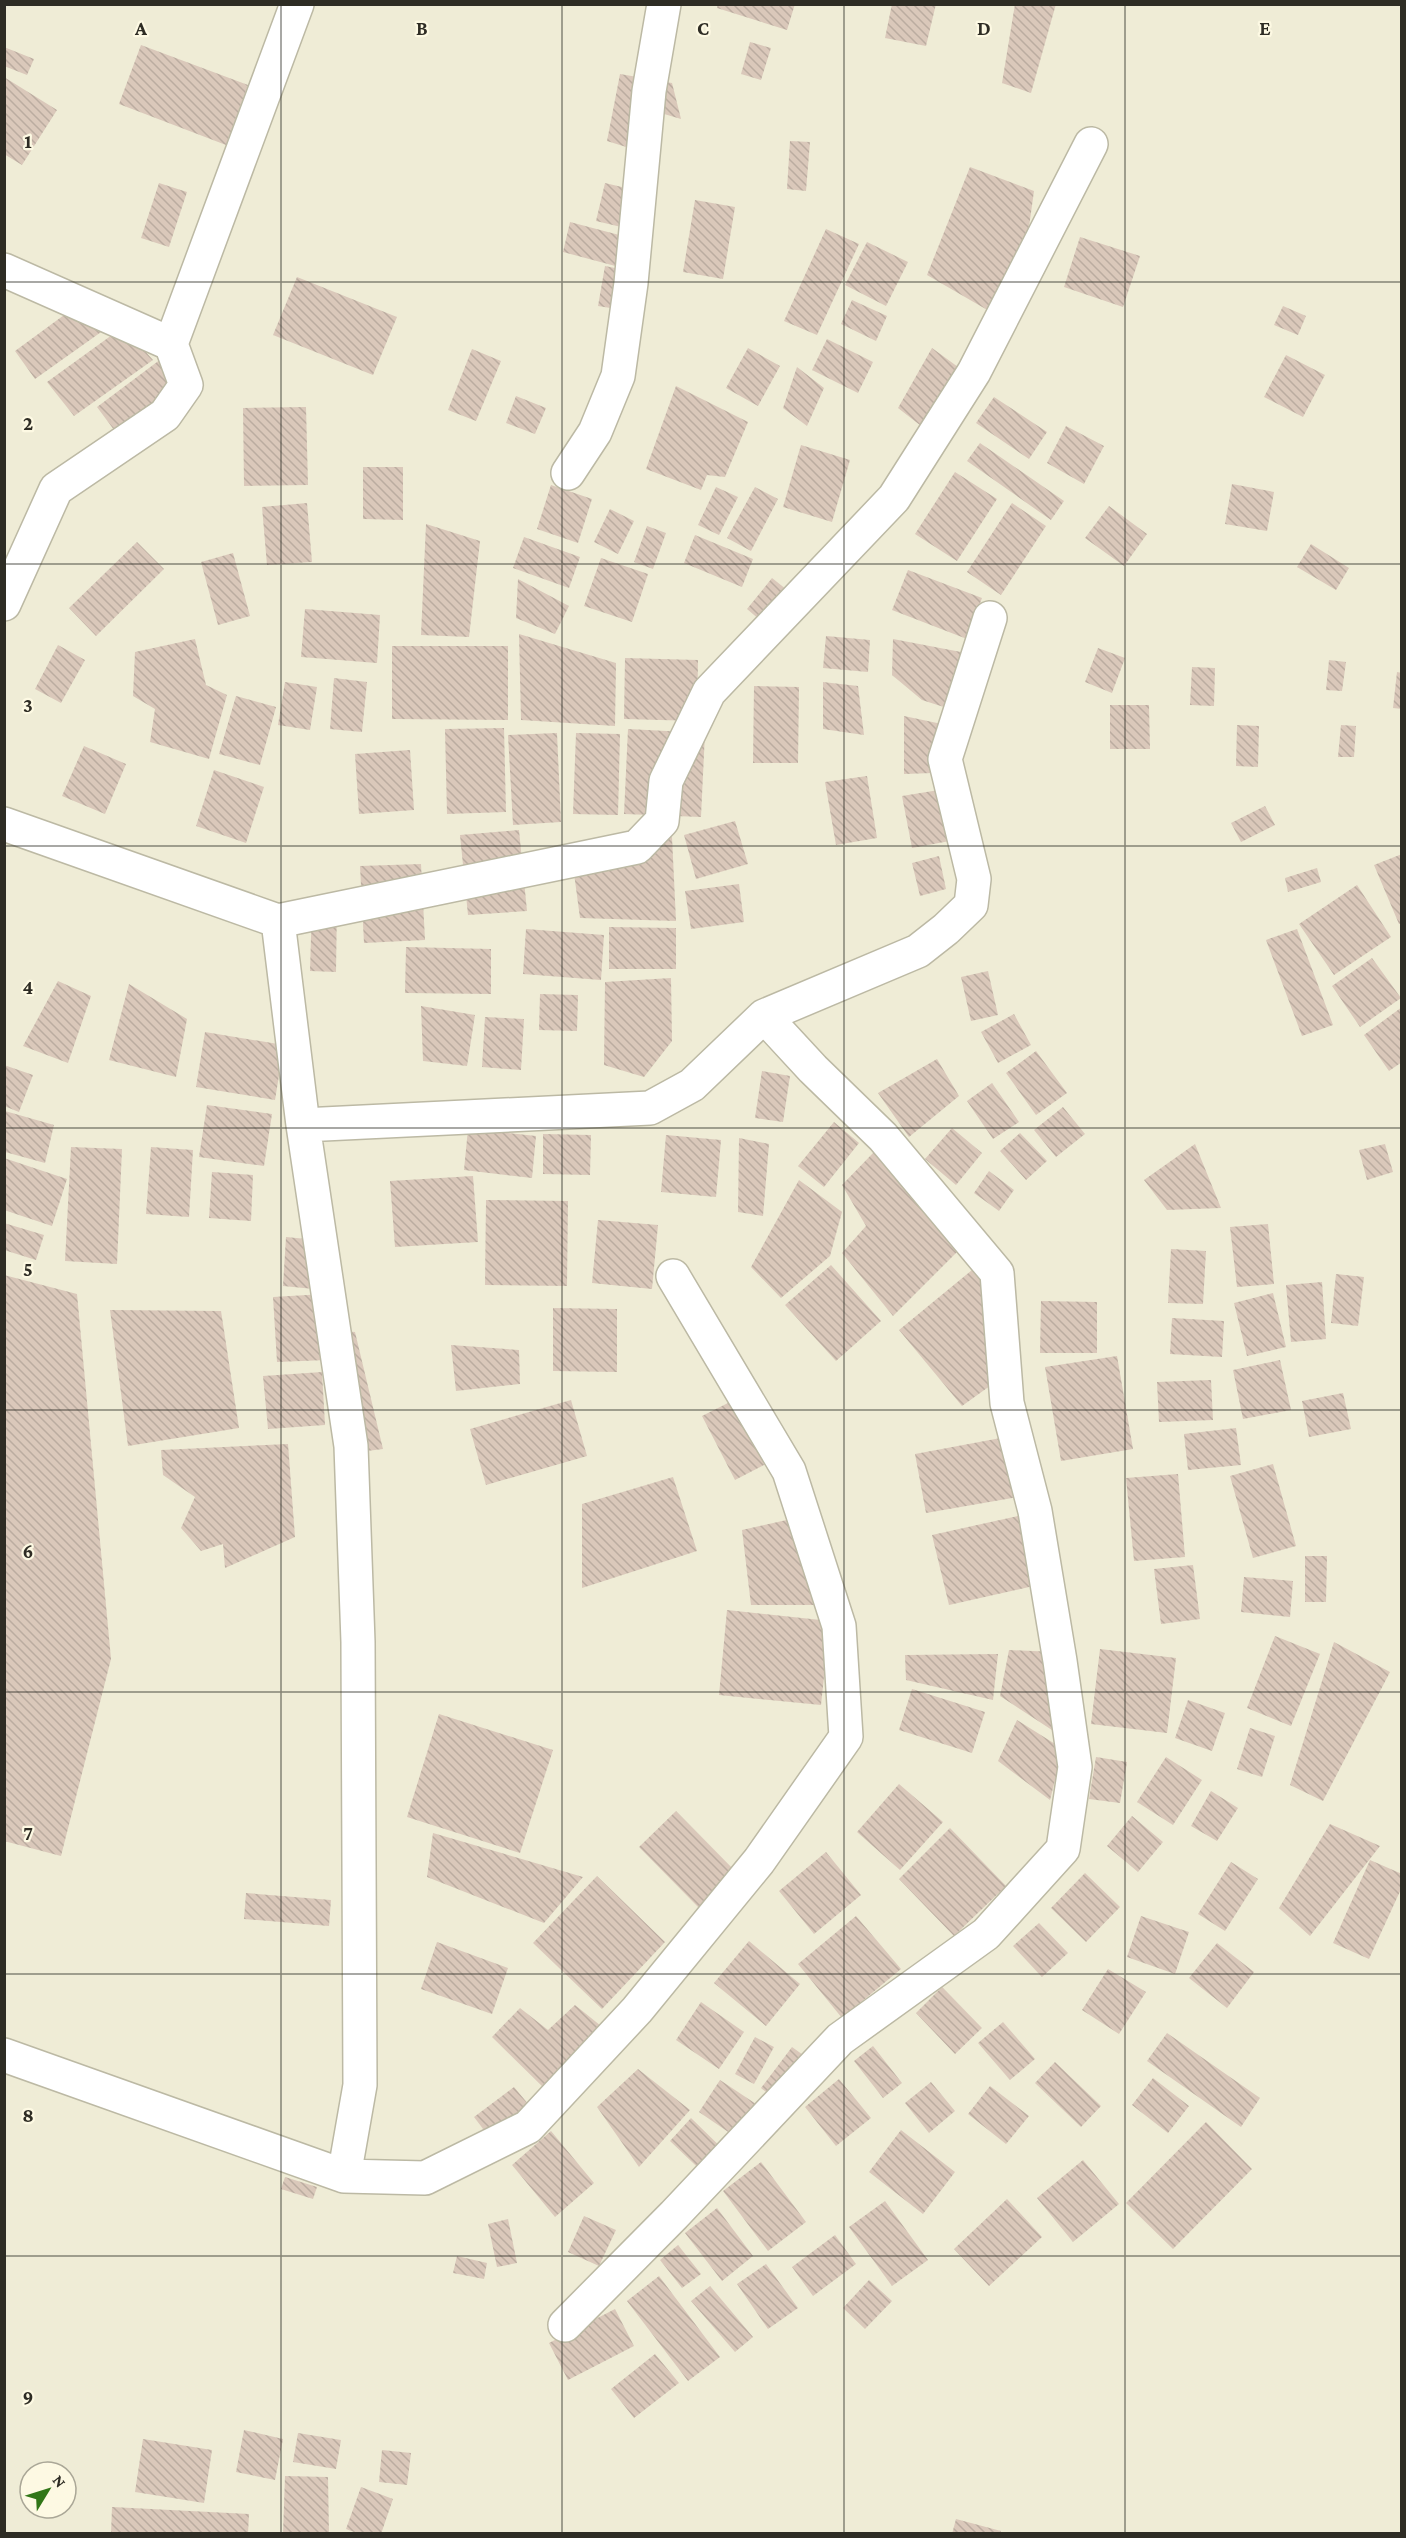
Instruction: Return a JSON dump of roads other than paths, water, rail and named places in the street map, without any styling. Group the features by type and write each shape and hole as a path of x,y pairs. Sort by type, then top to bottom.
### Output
{"street":[{"path":"4,604 56,489 165,414 186,385 171,345 297,4"},
{"path":"568,473 595,432 618,376 631,283 650,91 664,4"},
{"path":"4,824 278,921 637,847 662,821 666,781 709,692 894,498 974,372 1091,144"},
{"path":"4,270 171,345"},
{"path":"303,1125 650,1108 692,1085 764,1016 918,951 945,930 971,905 974,879 945,759 990,618"},
{"path":"278,921 303,1125 351,1446 358,1642 360,2085 344,2176"},
{"path":"565,2325 674,2215 840,2039 986,1934 1063,1849 1074,1767 1060,1661 1035,1511 1007,1403 997,1273 883,1137 813,1069 764,1016"},
{"path":"4,2055 344,2176 425,2178 528,2127 638,2010 759,1861 846,1737 839,1626 789,1471 673,1276"}]}
